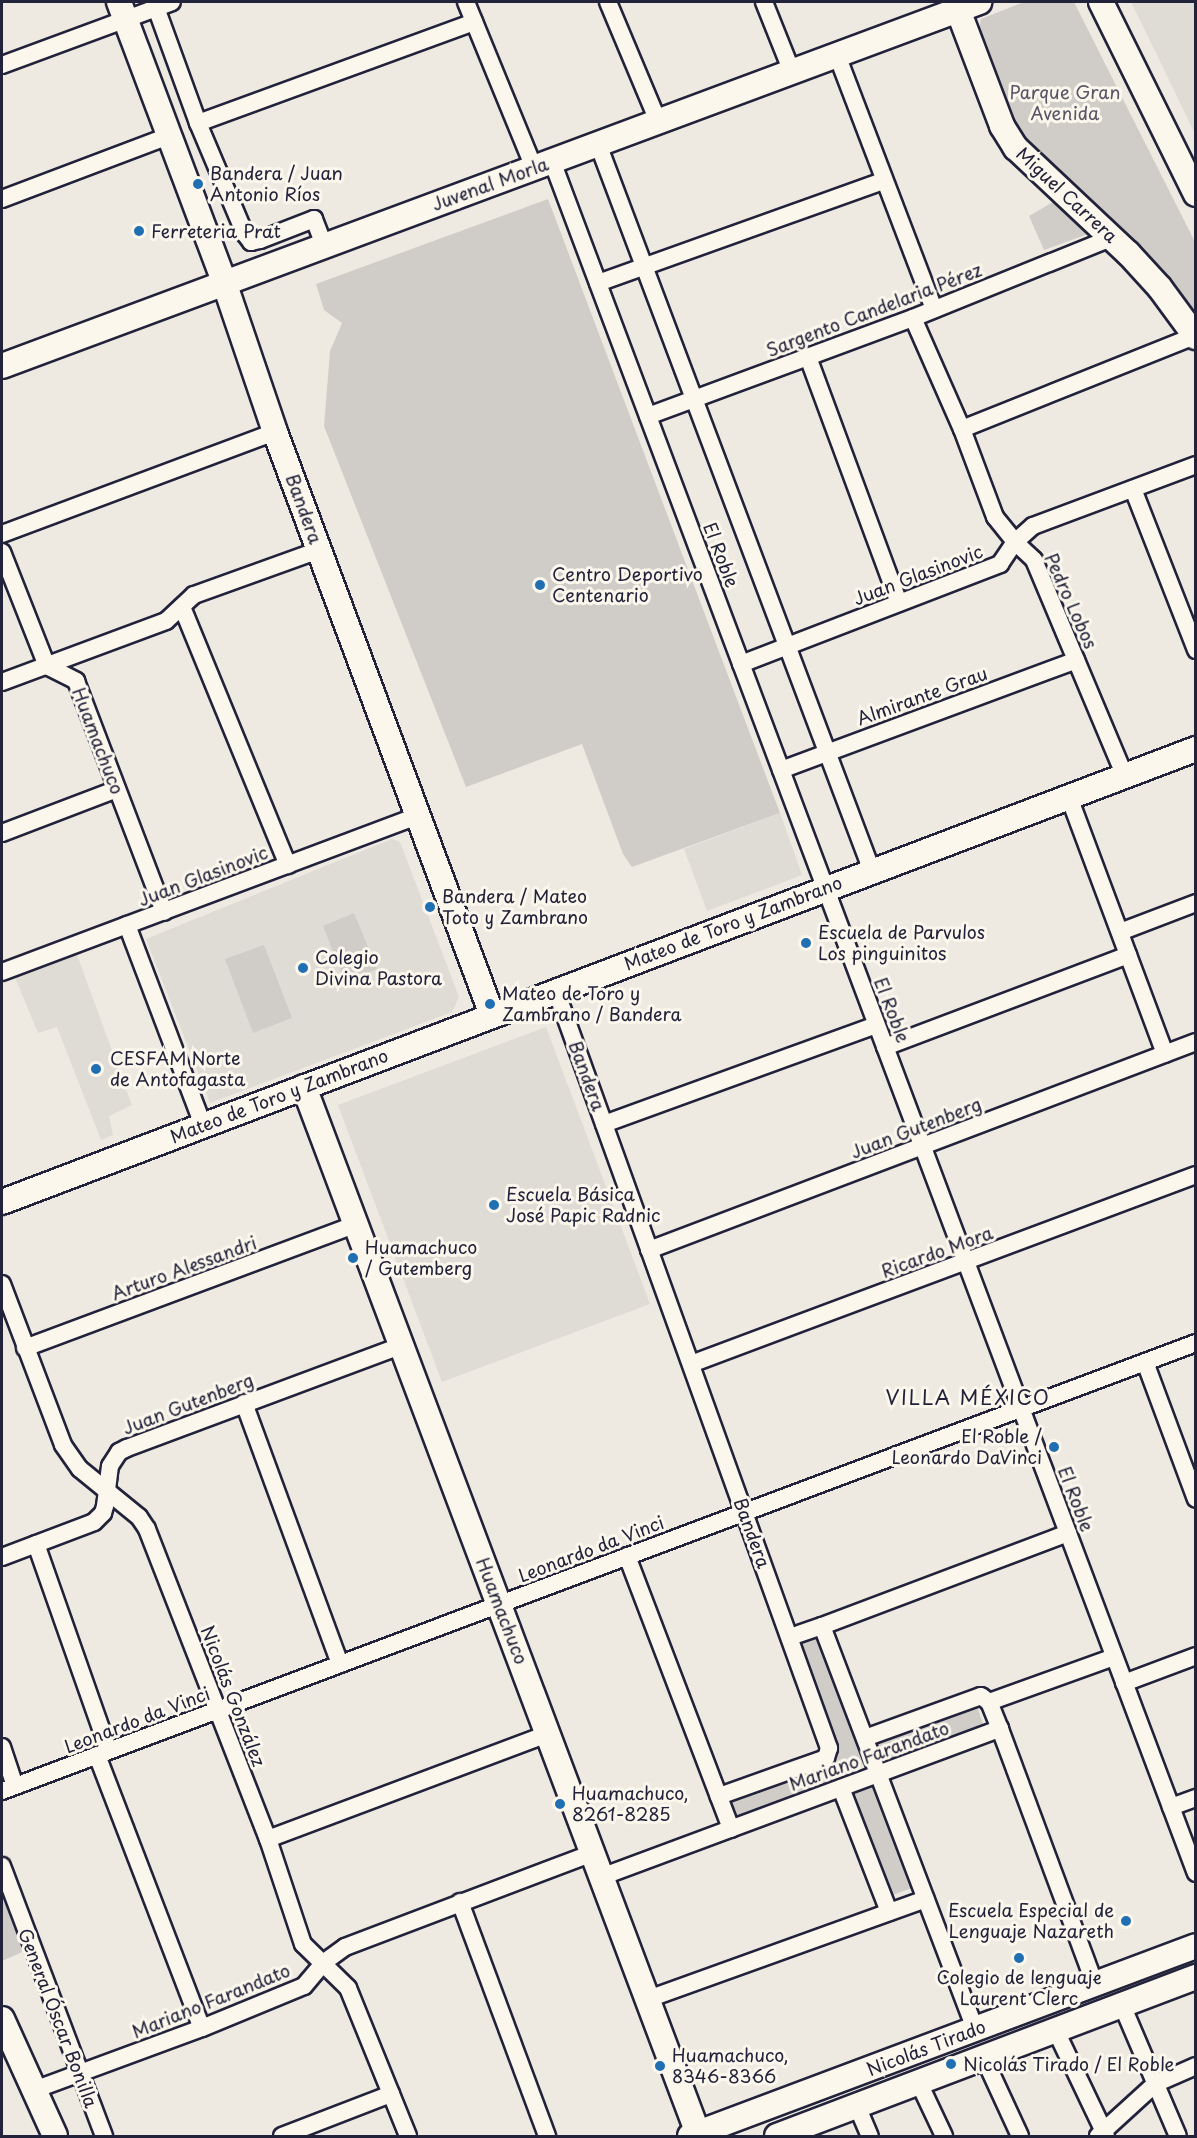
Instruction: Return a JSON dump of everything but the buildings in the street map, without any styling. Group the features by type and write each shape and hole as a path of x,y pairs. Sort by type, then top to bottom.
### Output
{"street":[{"name":"El Roble","path":"466,2 598,283 1196,1873"},
{"path":"608,2 658,122"},
{"path":"764,2 792,72"},
{"path":"1101,2 1196,194"},
{"path":"2,65 122,10 161,4 198,123 245,234 251,242 314,219 324,245"},
{"name":"Juvenal Morla","path":"2,366 792,72 964,4"},
{"name":"Miguel Carrera","path":"964,4 1002,126 1016,148 1033,167 1113,237 1160,288 1195,336"},
{"name":"Bandera","path":"122,10 224,282 275,432 492,1015"},
{"path":"198,123 474,22"},
{"path":"837,55 934,309"},
{"path":"2,199 169,136"},
{"name":"El Roble","path":"598,144 646,266 872,871"},
{"path":"598,283 884,181"},
{"name":"Sargento Candelaria Pérez","path":"648,416 913,318 1113,237"},
{"name":"Pedro Lobos","path":"913,318 962,429 995,517 1015,542 1035,560 1125,776"},
{"path":"962,429 1195,336"},
{"path":"808,357 899,603"},
{"path":"2,534 275,432"},
{"name":"Juan Glasinovic","path":"741,664 1000,564 1015,542 1034,526 1196,465"},
{"path":"1133,489 1196,650"},
{"path":"2,682 166,621 194,596 319,550"},
{"path":"2,552 47,666"},
{"path":"182,607 288,865"},
{"name":"Almirante Grau","path":"781,770 1076,660"},
{"name":"Huamachuco","path":"47,666 76,681 164,912"},
{"name":"Mateo de Toro y Zambrano","path":"2,1202 1196,749"},
{"path":"2,833 117,789"},
{"path":"1069,797 1165,1054"},
{"name":"Juan Glasinovic","path":"2,972 418,816"},
{"path":"1120,932 1196,903"},
{"path":"127,925 203,1125"},
{"path":"885,1047 1128,955"},
{"name":"Bandera","path":"556,991 829,1748 826,1758 719,1796"},
{"path":"604,1124 876,1024"},
{"name":"Juan Gutenberg","path":"650,1250 1195,1042"},
{"name":"Huamachuco","path":"304,1087 648,1998 696,2136"},
{"name":"Ricardo Mora","path":"691,1364 1196,1175"},
{"name":"Arturo Alessandri","path":"25,1348 357,1224"},
{"name":"Nicolás González","path":"2,1284 63,1445 80,1469 139,1517 147,1529 268,1839 303,1944 348,1988 408,2136"},
{"name":"Leonardo da Vinci","path":"8,1789 1196,1343"},
{"name":"Juan Gutenberg","path":"2,1557 94,1522 103,1513 110,1466 119,1452 244,1403 403,1346"},
{"path":"1145,1362 1196,1499"},
{"path":"244,1403 340,1664"},
{"path":"790,1637 1068,1533"},
{"path":"36,1544 103,1753 202,2028"},
{"path":"627,1556 731,1829"},
{"path":"822,1626 975,2029"},
{"path":"1124,1683 1196,1656"},
{"path":"990,1702 1114,1657"},
{"path":"865,1738 981,1696 990,1702 1095,1984"},
{"name":"Mariano Farandato","path":"602,1876 1000,1729"},
{"path":"268,1839 548,1734"},
{"path":"2,1747 8,1789"},
{"path":"841,1788 889,1912"},
{"path":"1171,1807 1196,1798"},
{"name":"Mariano Farandato","path":"34,2090 202,2028 304,1986 323,1964 345,1947 593,1853"},
{"name":"General Óscar Bonilla","path":"2,1866 78,2074 104,2136"},
{"path":"648,1998 926,1899"},
{"path":"460,1902 546,2136"},
{"name":"Nicolás Tirado","path":"696,2136 1196,1946"},
{"name":"Nicolás Tirado","path":"786,2135 1196,1977"},
{"path":"1122,2005 1178,2136"},
{"path":"2,2019 55,2136"},
{"path":"1056,2031 1102,2135 1155,2084 1194,2071"},
{"path":"984,2058 1020,2136"},
{"path":"919,2083 944,2136"},
{"path":"282,2136 392,2094"},
{"path":"857,2106 870,2136"}],"shaded area":[{"path":"1131,2 1195,2 1195,134 1157,55"},
{"path":"780,813 802,875 707,911 684,849"},
{"name":"Colegio Divina Pastora","path":"392,839 400,842 459,997 452,1012 210,1103 146,939"},
{"name":"CESFAM Norte de Antofagasta","path":"76,952 132,1105 109,1116 113,1135 101,1140 57,1027 38,1033 14,975"},
{"name":"Escuela Básica José Papic Radnic","path":"546,1027 650,1304 442,1382 338,1105"}],"green space":[{"name":"Parque Gran Avenida","path":"1024,2 1074,2 1195,242 1195,319 1025,141 1014,123 979,30 981,19"},
{"name":"Centro Deportivo Centenario","path":"548,199 780,813 632,867 623,854 582,744 466,787 324,426 330,351 342,323 324,310 316,284"},
{"path":"1058,199 1089,228 1088,234 1044,250 1029,216"},
{"path":"354,913 377,969 345,982 323,926"},
{"path":"264,945 292,1018 253,1033 225,959"},
{"path":"816,1635 864,1762 858,1770 737,1817 729,1815 728,1795 833,1757 799,1649 800,1641"},
{"path":"977,1706 983,1724 884,1761 877,1743"},
{"path":"871,1781 912,1888 890,1896 849,1789"},
{"path":"4,1894 29,1949 2,1961 2,1895"}],"place":[{"name":"Bandera / Juan Antonio Ríos","path":"198,184"},
{"name":"Ferreteria Prat","path":"139,231"},
{"name":"Centro Deportivo Centenario","path":"540,585"},
{"name":"Bandera / Mateo Toto y Zambrano","path":"430,907"},
{"name":"Escuela de Parvulos Los pinguinitos","path":"806,943"},
{"name":"Colegio Divina Pastora","path":"303,968"},
{"name":"Mateo de Toro y Zambrano / Bandera","path":"490,1004"},
{"name":"CESFAM Norte de Antofagasta","path":"96,1069"},
{"name":"Escuela Básica José Papic Radnic","path":"494,1205"},
{"name":"Huamachuco / Gutemberg","path":"353,1258"},
{"name":"El Roble / Leonardo DaVinci","path":"1054,1447"},
{"name":"Huamachuco, 8261-8285","path":"560,1804"},
{"name":"Escuela Especial de Lenguaje Nazareth","path":"1126,1921"},
{"name":"Colegio de lenguaje Laurent Clerc","path":"1019,1958"},
{"name":"Nicolás Tirado / El Roble","path":"951,2064"},
{"name":"Huamachuco, 8346-8366","path":"660,2066"}],"district":[{"name":"VILLA MÉXICO","path":"968,1397"}]}
